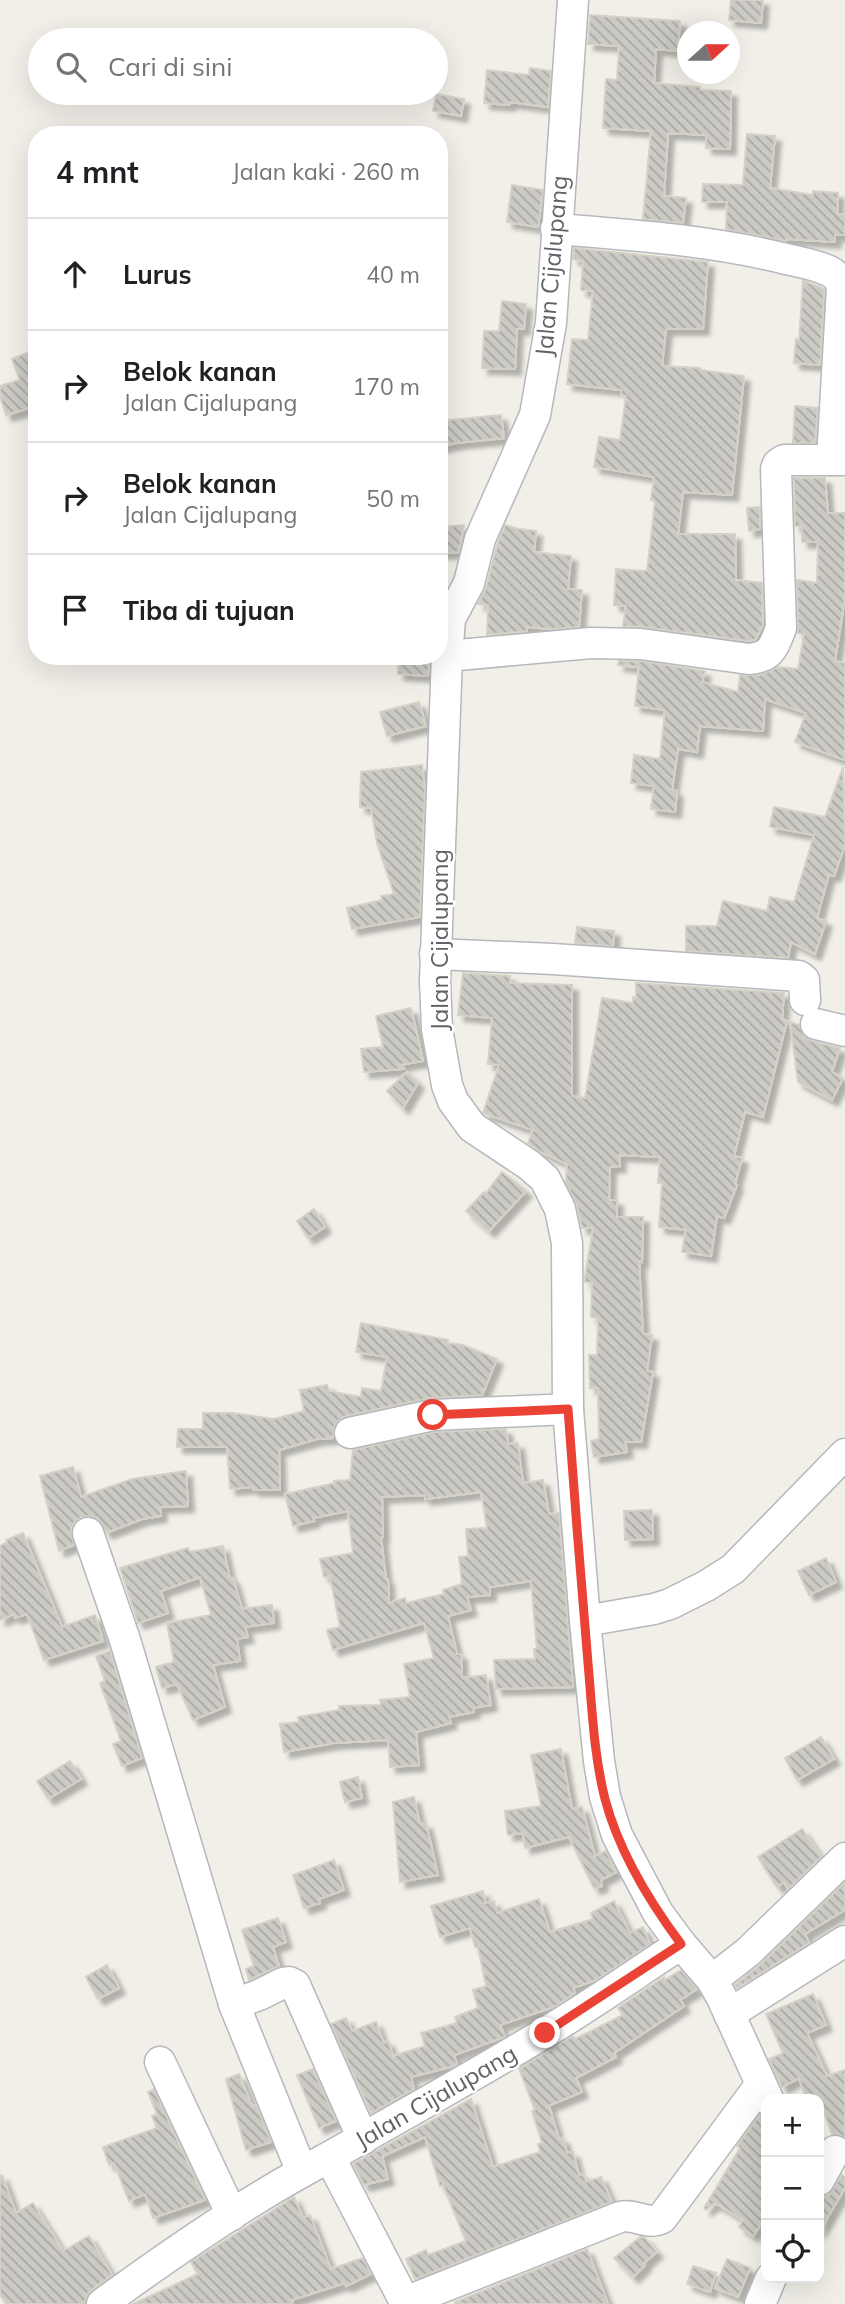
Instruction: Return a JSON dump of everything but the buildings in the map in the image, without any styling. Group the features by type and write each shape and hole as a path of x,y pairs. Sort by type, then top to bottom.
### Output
{"street":[{"name":"Jalan Cijalupang","path":"448,644 450,619 469,583 480,539 535,415 551,323 573,0"},
{"path":"448,656 590,643 641,644 749,659 762,657 773,649 780,628 776,469 783,460 839,460 842,288 836,275 820,267 710,243 556,229"},
{"path":"448,582 469,583"},
{"name":"Jalan Cijalupang","path":"102,2304 156,2264 232,2215 545,2033 681,1944 658,1913 617,1835 605,1797 598,1761 568,1409 567,1242 560,1209 545,1178 472,1127 453,1101 447,1085 436,1029 436,954 447,665"},
{"path":"436,954 799,976 804,980 811,1012 845,1031"},
{"path":"350,1433 433,1415 568,1409"},
{"path":"584,1621 670,1604 733,1569 845,1454"},
{"path":"88,1533 125,1640 234,2004 302,2172"},
{"path":"712,1980 748,1952 845,1858"},
{"path":"729,2014 845,1941"},
{"path":"330,2158 405,2303 620,2217 629,2215 648,2222 662,2218 764,2092 712,1980 681,1944"},
{"path":"234,2004 283,1983 295,1985 363,2139"},
{"path":"160,2062 232,2215"},
{"path":"824,2169 833,2150"},
{"path":"760,2304 769,2283"}],"route":[{"path":"433,1415 568,1409 584,1621 598,1761 605,1797 617,1835 633,1867 658,1913 681,1944 545,2033"}]}
